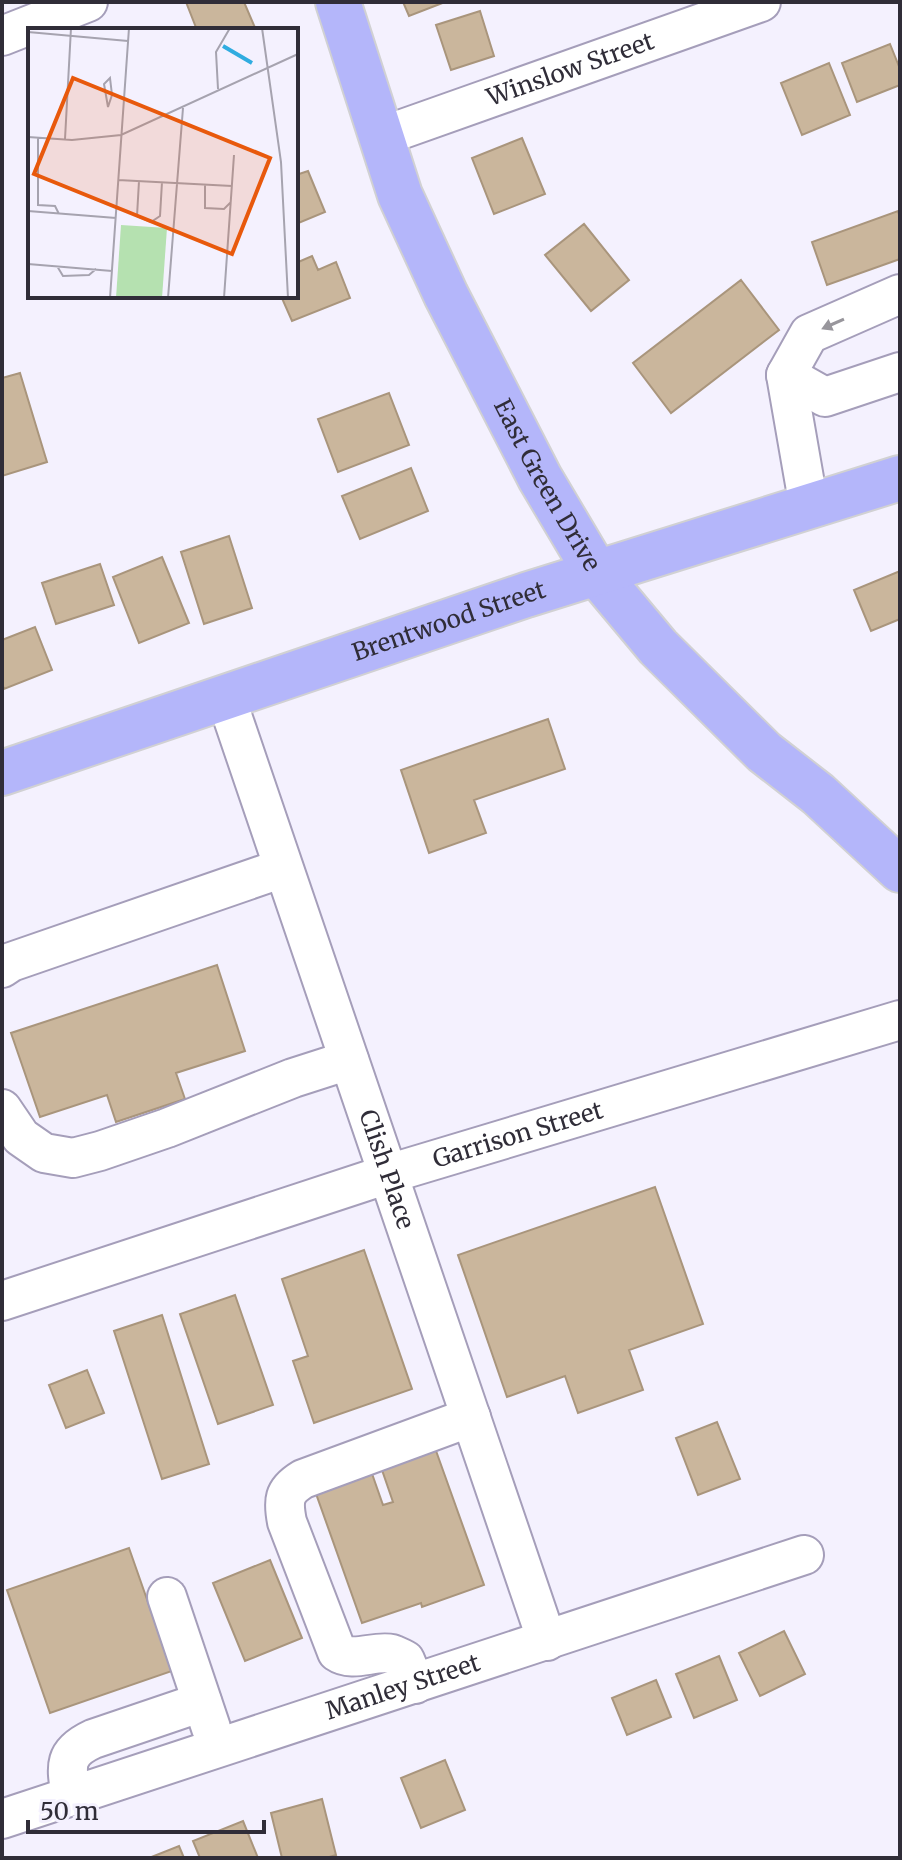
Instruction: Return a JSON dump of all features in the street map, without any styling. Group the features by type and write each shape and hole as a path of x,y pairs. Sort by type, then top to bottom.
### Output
{"main road":[{"name":"East Green Drive","path":"338,2 400,195 446,295 540,478 597,574 658,647 764,752 818,794 900,870"},
{"name":"Brentwood Street","path":"2,773 526,595 900,478"}],"street":[{"path":"2,36 88,2"},
{"name":"Winslow Street","path":"380,137 761,2"},
{"path":"809,507 786,375 809,334 900,294"},
{"path":"786,375 825,397 900,372"},
{"name":"Clish Place","path":"226,698 547,1641"},
{"path":"2,968 11,962 283,868"},
{"name":"Garrison Street","path":"2,1301 388,1174 900,1020"},
{"path":"2,1109 21,1137 44,1153 73,1158 167,1128 293,1078 349,1060"},
{"path":"415,1684 405,1660 393,1654 347,1657 337,1652 287,1522 285,1497 292,1485 303,1479 471,1417"},
{"name":"Manley Street","path":"2,1819 804,1555"},
{"path":"167,1597 217,1748"},
{"path":"71,1796 67,1772 69,1757 79,1746 202,1702"}],"building":[{"path":"186,2 244,2 255,28 196,28"},
{"path":"403,2 445,2 409,16"},
{"path":"480,11 494,56 451,70 436,25"},
{"path":"890,44 900,69 900,85 857,102 842,63"},
{"path":"829,63 850,115 802,135 781,83"},
{"path":"522,138 545,194 494,214 472,158"},
{"path":"308,171 325,212 298,223 298,174"},
{"path":"898,211 900,259 827,285 812,242"},
{"path":"584,224 629,280 591,311 545,255"},
{"path":"312,256 318,270 336,262 350,298 292,321 282,298 298,298 298,262"},
{"path":"741,280 779,330 671,413 633,363"},
{"path":"20,373 47,462 2,476 2,378"},
{"path":"389,393 409,445 338,472 318,419"},
{"path":"411,468 428,511 360,539 342,496"},
{"path":"229,536 252,608 204,624 181,552"},
{"path":"162,557 189,623 139,643 113,577"},
{"path":"100,564 114,605 56,624 42,583"},
{"path":"900,571 900,619 871,631 854,590"},
{"path":"35,627 52,670 4,689 2,640"},
{"path":"548,719 565,769 474,800 486,833 429,853 401,770"},
{"path":"217,965 245,1051 176,1073 185,1099 116,1122 107,1095 40,1117 11,1033"},
{"path":"655,1187 703,1324 629,1350 643,1390 578,1413 565,1376 507,1397 458,1255"},
{"path":"364,1250 412,1389 314,1423 293,1361 308,1356 282,1279"},
{"path":"235,1295 273,1405 218,1424 180,1314"},
{"path":"162,1315 209,1464 162,1479 114,1331"},
{"path":"87,1370 104,1413 66,1428 49,1385"},
{"path":"717,1422 740,1479 698,1495 676,1438"},
{"path":"435,1448 484,1585 422,1607 421,1603 362,1623 314,1488 370,1468 383,1505 393,1502 381,1467"},
{"path":"129,1548 172,1671 50,1713 7,1590"},
{"path":"270,1560 302,1638 245,1661 213,1583"},
{"path":"784,1631 805,1674 760,1696 739,1653"},
{"path":"719,1656 737,1700 694,1718 676,1674"},
{"path":"656,1680 671,1717 627,1735 612,1698"},
{"path":"445,1760 465,1810 421,1828 401,1778"},
{"path":"322,1799 336,1855 326,1858 282,1858 271,1813"},
{"path":"243,1821 258,1858 200,1858 193,1841"},
{"path":"179,1846 184,1858 149,1858"}]}
